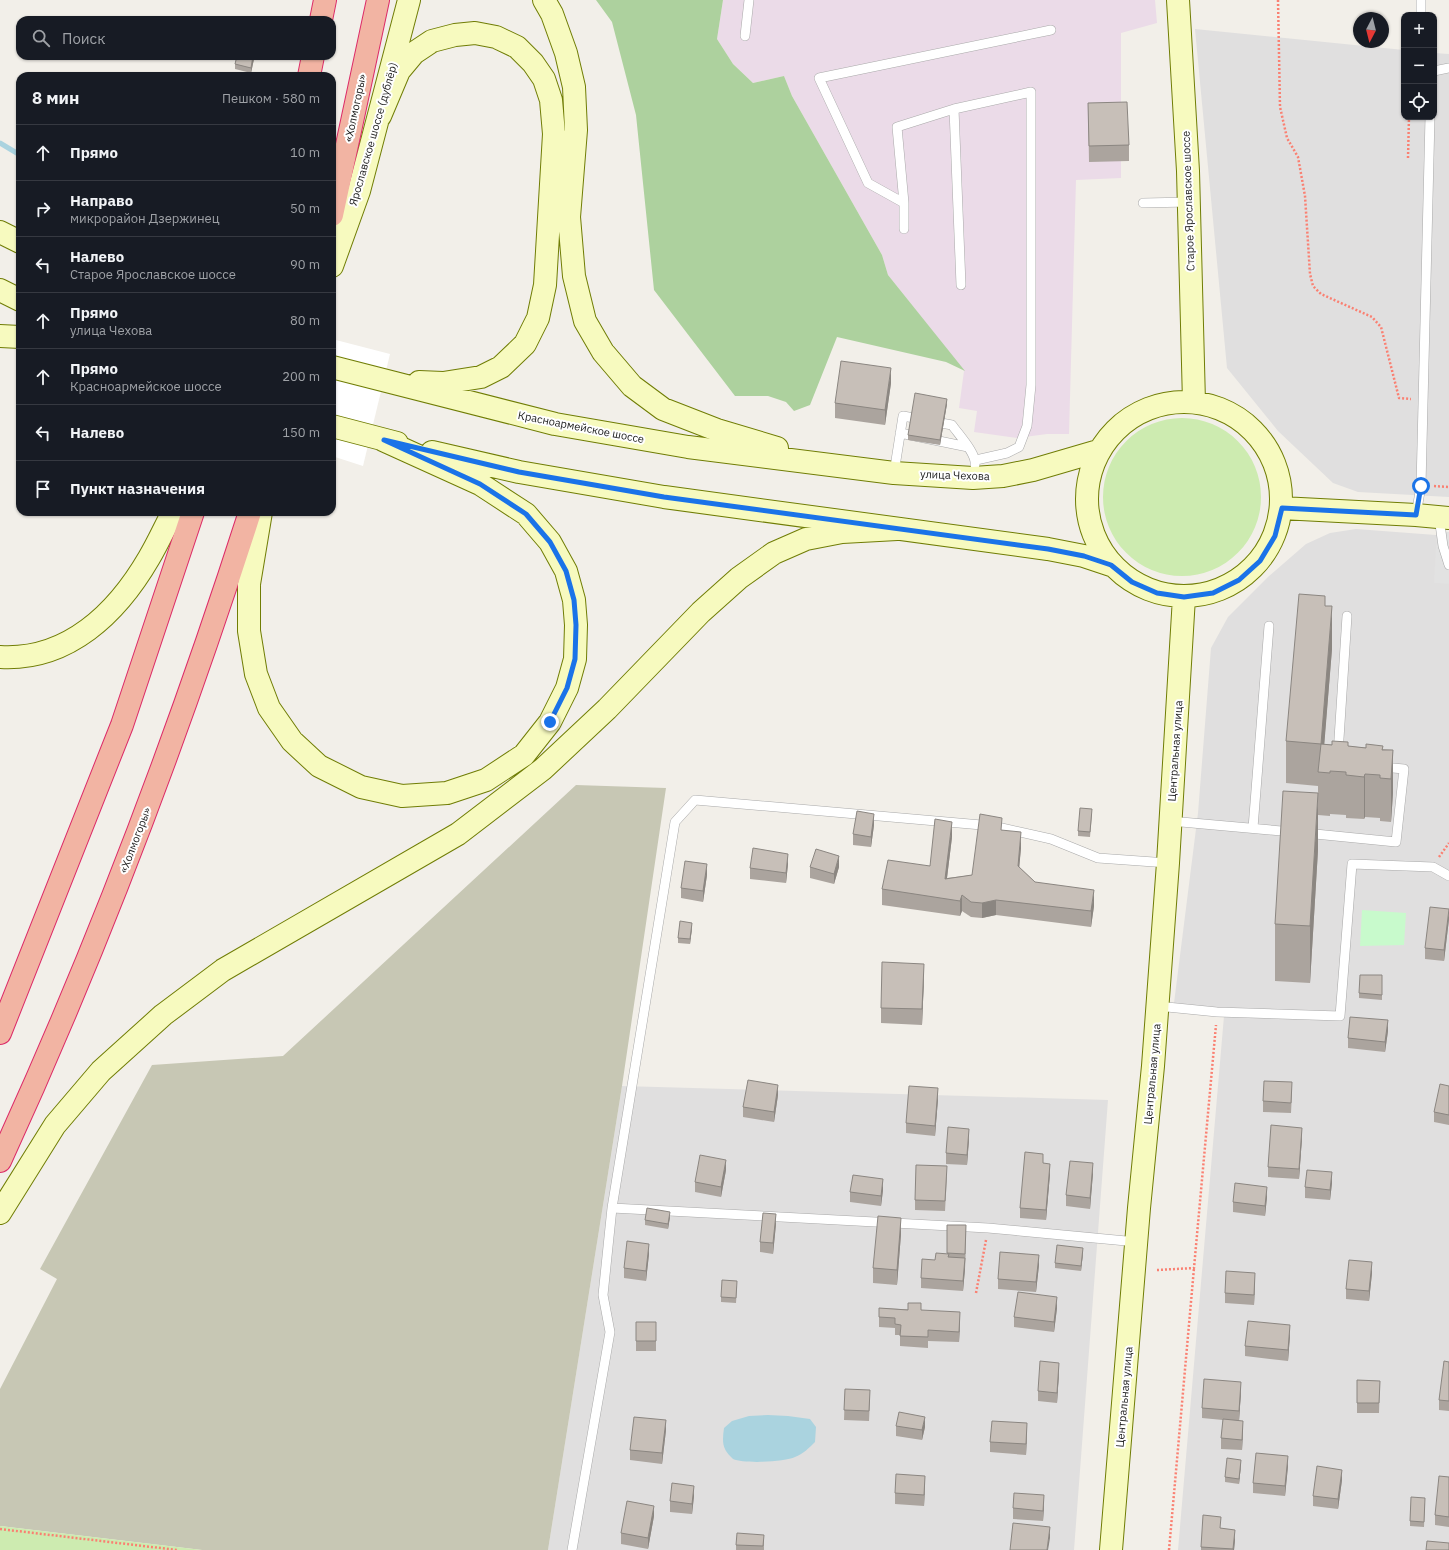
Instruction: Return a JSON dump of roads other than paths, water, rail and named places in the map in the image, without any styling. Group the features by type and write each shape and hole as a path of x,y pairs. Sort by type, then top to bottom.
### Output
{"highway":[{"path":"322,16 325,0"},
{"name":"«Холмогоры»","path":"336,196 378,0"},
{"path":"310,72 312,60"},
{"path":"0,1033 122,724 192,516"},
{"name":"«Холмогоры»","path":"0,1161 34,1086 113,897 151,796 249,516"}],"main road":[{"name":"Ярославское шоссе (дублёр)","path":"336,255 359,191 380,116 409,0"},
{"path":"544,0 552,14 566,53 574,87 576,130 569,217 574,276 585,321 603,352 632,386 663,409 717,430 833,465"},
{"name":"Старое Ярославское шоссе","path":"1178,0 1189,202 1194,402"},
{"path":"380,116 399,71 414,53 432,41 455,35 475,33 496,37 517,47 533,64 544,79 551,100 554,134 545,285 538,318 525,344 501,367 481,377 442,383 383,382"},
{"path":"0,232 16,240"},
{"path":"0,290 16,298"},
{"path":"0,300 16,306"},
{"path":"0,336 16,337"},
{"name":"Красноармейское шоссе","path":"336,368 383,382 555,424 688,447 833,465"},
{"path":"1194,402 1231,413 1260,437 1278,470 1282,508 1275,536 1260,561 1239,580 1213,593 1184,597 1157,593 1138,585 1111,565 1094,539 1086,510 1088,479 1098,451 1123,422 1157,405 1194,402"},
{"path":"336,427 519,472 664,497 1048,549 1084,556 1111,565"},
{"path":"260,516 249,584 249,631 256,674 269,708 292,741 319,766 361,787 402,796 447,793 486,780 524,755 550,722 567,688 575,659 576,625 574,600 566,571 550,542 526,514 480,484 377,438"},
{"name":"улица Чехова","path":"833,465 894,473 974,469 1003,476 1034,470 1098,451"},
{"path":"1282,508 1416,515 1444,518"},
{"path":"0,657 15,658 53,650 88,631 120,601 149,558 171,516"},
{"path":"0,1213 55,1125 101,1071 163,1015 223,970 383,878 464,829 543,769 607,709 701,612 739,578 774,553 806,539 842,532 897,529"},
{"name":"Центральная улица","path":"1111,1550 1158,1006 1184,597"}],"lane":[{"path":"745,36 749,0"},
{"path":"1421,0 1421,12"},
{"path":"904,203 868,183 819,78 1051,30"},
{"path":"1437,70 1449,68"},
{"path":"894,473 903,416 952,425 968,447 974,469 1019,447 1027,426 1031,385 1031,92 954,109 897,127 904,203 904,230"},
{"path":"954,109 961,285"},
{"path":"1416,515 1421,486 1424,401 1430,120"},
{"path":"1143,203 1189,202"},
{"path":"900,433 968,447"},
{"path":"1444,518 1443,546 1449,565"},
{"path":"1337,764 1347,616"},
{"path":"1253,828 1270,626"},
{"path":"1170,821 1396,842 1404,768 1374,767"},
{"path":"572,1550 610,1332 603,1295 612,1208 675,822 696,800 993,826 1051,839 1098,858 1168,863"},
{"path":"1158,1006 1217,1012 1340,1016 1352,864 1433,867 1449,876"},
{"path":"612,1208 988,1228 1137,1242"}],"water":[{"path":"768,1415 810,1419 816,1427 815,1442 803,1453 790,1459 746,1462 733,1459 726,1452 724,1447 724,1428 732,1421 749,1416"}],"waterway":[{"path":"0,143 16,153"}]}
